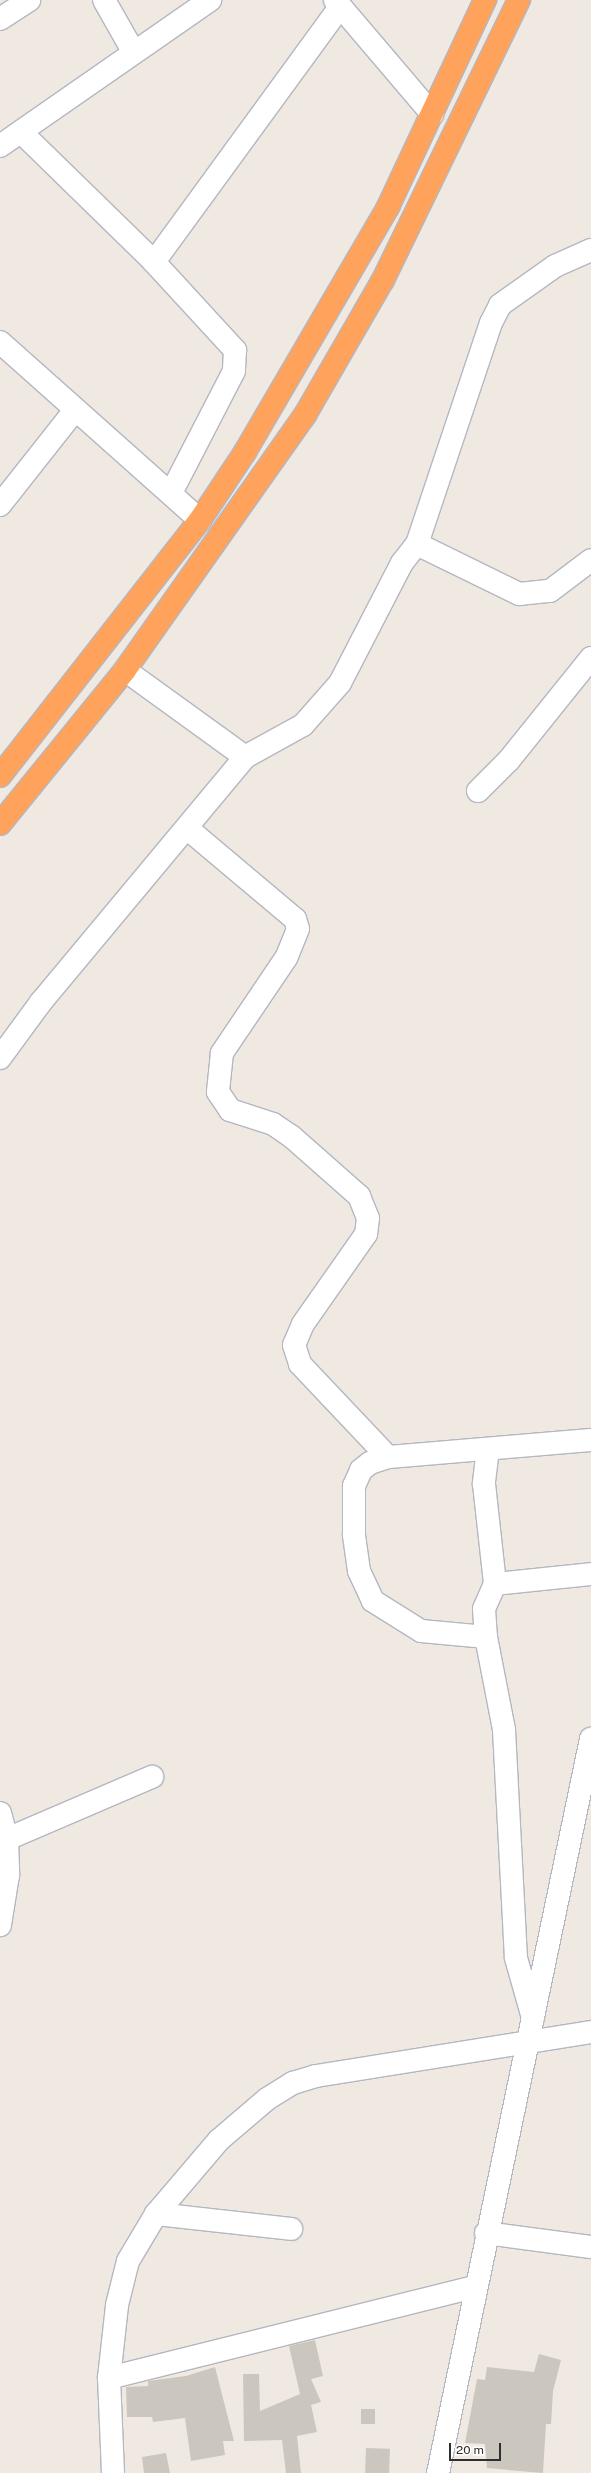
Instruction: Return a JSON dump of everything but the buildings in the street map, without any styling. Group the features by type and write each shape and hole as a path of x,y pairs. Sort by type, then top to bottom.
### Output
{"highway":[{"path":"0,776 200,520 356,267 432,114 485,0"},
{"path":"0,824 125,670 245,504 340,357 420,210 519,0"}],"street":[{"path":"0,19 29,0"},
{"path":"104,0 133,51"},
{"path":"0,146 133,51 210,0"},
{"path":"154,262 338,3 432,114"},
{"path":"21,132 154,262 225,338 237,360 172,491"},
{"path":"0,1058 41,1002 188,829 245,757 303,725 322,707 340,684 402,563 417,544 491,323 500,305 555,266 591,250"},
{"path":"0,342 75,410 172,491 200,520"},
{"path":"4,493 75,410"},
{"path":"417,544 519,594 550,591 590,564"},
{"path":"478,791 509,760 591,658"},
{"path":"125,670 245,757"},
{"path":"188,829 295,919 298,928 286,958 222,1053 218,1092 230,1110 273,1124 291,1136 359,1196 368,1218 366,1234 303,1324 294,1345 300,1364 388,1458"},
{"path":"486,1637 421,1631 374,1601 365,1587 356,1558 354,1486 360,1470 370,1463 388,1458 591,1440"},
{"path":"488,1448 484,1484 495,1584 484,1609 486,1637 504,1730 516,1958 534,2022"},
{"path":"495,1584 591,1574"},
{"path":"438,2473 486,2234 534,2022 584,1818 591,1739"},
{"path":"7,1839 152,1777"},
{"path":"0,1813 7,1839 8,1875 0,1925"},
{"path":"113,2473 109,2378 117,2305 128,2261 156,2214 219,2140 248,2113 293,2083 361,2068 530,2043 591,2032"},
{"path":"156,2214 291,2229"},
{"path":"486,2234 591,2247"},
{"path":"109,2378 475,2287"}]}
